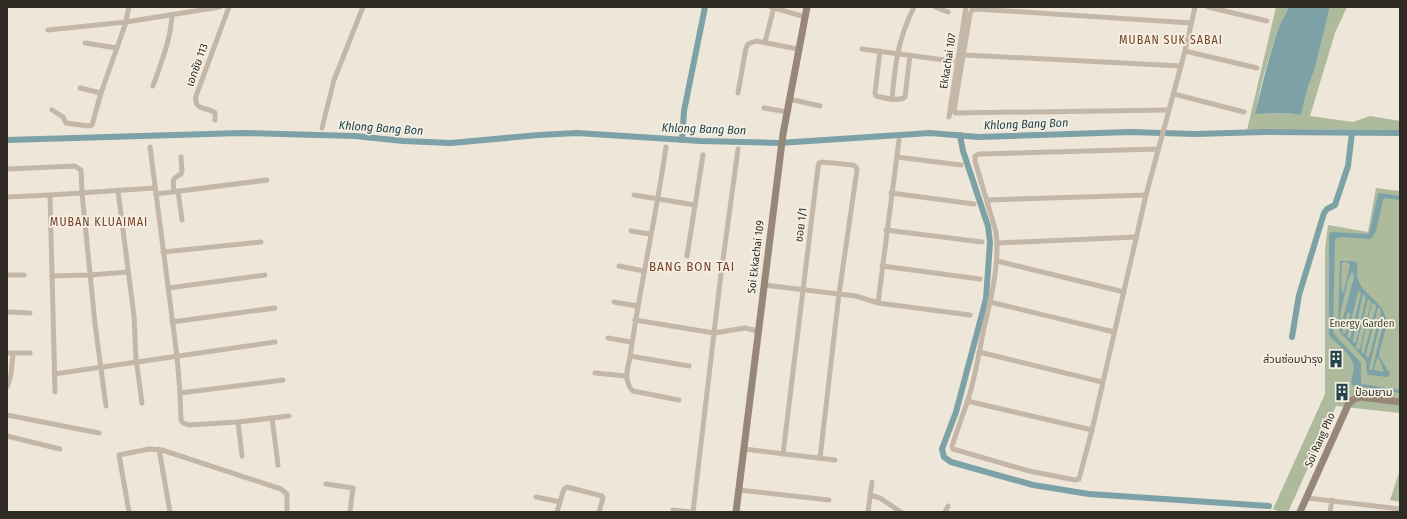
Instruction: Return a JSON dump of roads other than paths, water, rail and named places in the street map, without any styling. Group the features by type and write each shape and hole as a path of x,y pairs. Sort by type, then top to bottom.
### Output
{"street":[{"path":"52,110 63,117 66,123 88,126 92,125 126,22 129,7"},
{"path":"48,30 126,22 193,9 220,7"},
{"name":"เอกชัย 113","path":"215,120 215,113 213,111 196,105 196,101 229,7"},
{"path":"322,128 334,80 363,7"},
{"path":"765,42 773,7 805,17"},
{"name":"Soi Ekkachai 109","path":"736,512 783,134 807,7"},
{"path":"892,99 897,53 905,24 914,7"},
{"path":"935,7 948,12"},
{"name":"Ekkachai 107","path":"949,117 966,7"},
{"path":"1158,149 979,154 975,156 975,161 996,232 996,261 990,302 968,401 952,446 953,449 1029,471 1075,480 1080,479 1146,195 1158,149 1159,143 1174,94 1195,7"},
{"path":"1208,7 1267,21"},
{"path":"1169,110 955,114 954,111 970,14 972,10 976,9 1191,23"},
{"path":"153,86 166,48 172,24 172,14"},
{"path":"738,93 748,44 756,40 798,49"},
{"path":"85,43 117,48"},
{"path":"862,49 952,61"},
{"path":"880,51 875,93 876,96 892,99 902,99 905,97 910,55"},
{"path":"1185,51 1257,68"},
{"path":"964,55 1181,66"},
{"path":"80,88 101,94"},
{"path":"1174,94 1244,112"},
{"path":"789,99 820,106"},
{"path":"764,108 787,112"},
{"path":"878,303 886,230 899,140"},
{"path":"666,146 658,200 650,234 626,376 632,391 679,400"},
{"path":"150,147 177,356 181,420 183,423 190,425 238,422 289,416"},
{"path":"673,510 692,512 738,149"},
{"path":"687,256 703,155"},
{"path":"181,157 182,172 174,179 182,220"},
{"path":"897,157 961,165"},
{"name":"ซอย 1/1","path":"783,454 818,166 819,163 822,162 853,165 857,170 838,294"},
{"path":"7,169 75,166 79,167 81,170 90,275 100,367 106,406"},
{"path":"156,194 267,180"},
{"path":"7,197 50,196 155,188"},
{"path":"118,191 134,316 142,403"},
{"path":"891,193 974,204"},
{"path":"634,195 695,206"},
{"path":"987,200 1146,195"},
{"path":"50,196 54,374 56,392"},
{"path":"886,230 982,242"},
{"path":"631,231 650,234"},
{"path":"997,243 1137,237"},
{"path":"163,252 261,242"},
{"path":"996,261 1124,292"},
{"path":"619,266 644,271"},
{"path":"882,266 980,280"},
{"path":"52,276 128,272"},
{"path":"7,275 24,275"},
{"path":"168,288 265,275"},
{"path":"764,285 856,296 878,303 970,315"},
{"path":"820,458 838,294"},
{"path":"614,302 637,306"},
{"path":"990,302 1114,332"},
{"path":"172,322 275,308"},
{"path":"7,312 30,312"},
{"path":"635,320 714,333 745,328 758,331"},
{"path":"608,338 631,342"},
{"path":"54,374 275,342"},
{"path":"979,352 1102,382"},
{"path":"7,353 30,353"},
{"path":"7,387 13,354"},
{"path":"630,356 690,366"},
{"path":"595,373 626,376"},
{"path":"180,392 284,380"},
{"name":"Soi Rang Pho","path":"1300,512 1351,401 1355,398 1361,397 1400,402"},
{"path":"968,401 1092,430"},
{"path":"7,415 99,433"},
{"path":"272,418 278,465"},
{"path":"238,422 242,456"},
{"path":"7,436 60,449"},
{"path":"129,512 119,454 149,449 159,449 281,489 286,494 287,512"},
{"path":"159,449 170,512"},
{"path":"744,450 835,460"},
{"path":"868,512 872,482"},
{"path":"326,484 353,488 350,512"},
{"path":"557,512 564,489 567,487 600,494 603,498 599,512"},
{"path":"739,490 829,500"},
{"path":"870,494 880,498 901,512"},
{"path":"536,497 560,502"},
{"path":"1307,498 1400,509"},
{"path":"1330,512 1332,500"},
{"path":"945,512 948,506"},
{"path":"1376,512 1377,506"}],"water":[{"path":"1288,7 1330,7 1315,68 1308,87 1301,115 1286,113 1255,114 1272,48 1280,24"},
{"path":"1378,194 1400,196 1400,200 1384,198 1376,231 1371,239 1341,237 1335,240 1333,330 1334,334 1361,363 1361,384 1400,390 1400,393 1352,385 1351,380 1354,367 1353,363 1344,350 1330,337 1329,333 1329,235 1331,232 1369,234"},
{"path":"1340,261 1353,261 1357,263 1359,282 1362,287 1385,313 1385,329 1379,356 1390,374 1388,377 1367,374 1366,361 1340,332 1338,327","holes":["1343,262 1347,262 1350,265 1343,294 1341,284 1342,264","1352,271 1354,277 1342,322 1340,320 1348,280","1359,291 1361,293 1350,339 1347,336 1358,292","1363,294 1366,297 1356,342 1353,343 1353,340","1368,299 1371,302 1360,348 1358,350 1356,347","1372,303 1375,304 1376,307 1364,353 1362,353 1361,349","1378,308 1380,308 1381,312 1369,357 1367,358 1366,354","1348,312 1350,315 1346,332 1343,334 1342,328","1382,316 1384,321 1371,370 1369,369 1370,364","1377,358 1379,358 1384,372 1374,370"]}],"waterway":[{"path":"682,140 684,111 705,7"},
{"name":"Khlong Bang Bon","path":"7,140 242,133 355,136 403,141 451,143 577,133 701,141 779,143 930,133 979,137 1130,132 1195,134 1264,132 1400,133"},
{"path":"1292,337 1299,295 1324,213 1327,209 1335,205 1348,166 1352,133"},
{"path":"960,135 963,151 988,226 990,242 986,299 956,412 942,449 944,457 951,462 1033,485 1089,494 1269,506"}],"place":[{"name":"ส่วนซ่อมบำรุง","path":"1336,359"},
{"name":"ป้อมยาม","path":"1342,392"}],"district":[{"name":"MUBAN SUK SABAI","path":"1171,40"},
{"name":"MUBAN KLUAIMAI","path":"99,222"},
{"name":"BANG BON TAI","path":"692,266"}],"park label":[{"name":"Energy Garden","path":"1362,323"}]}
